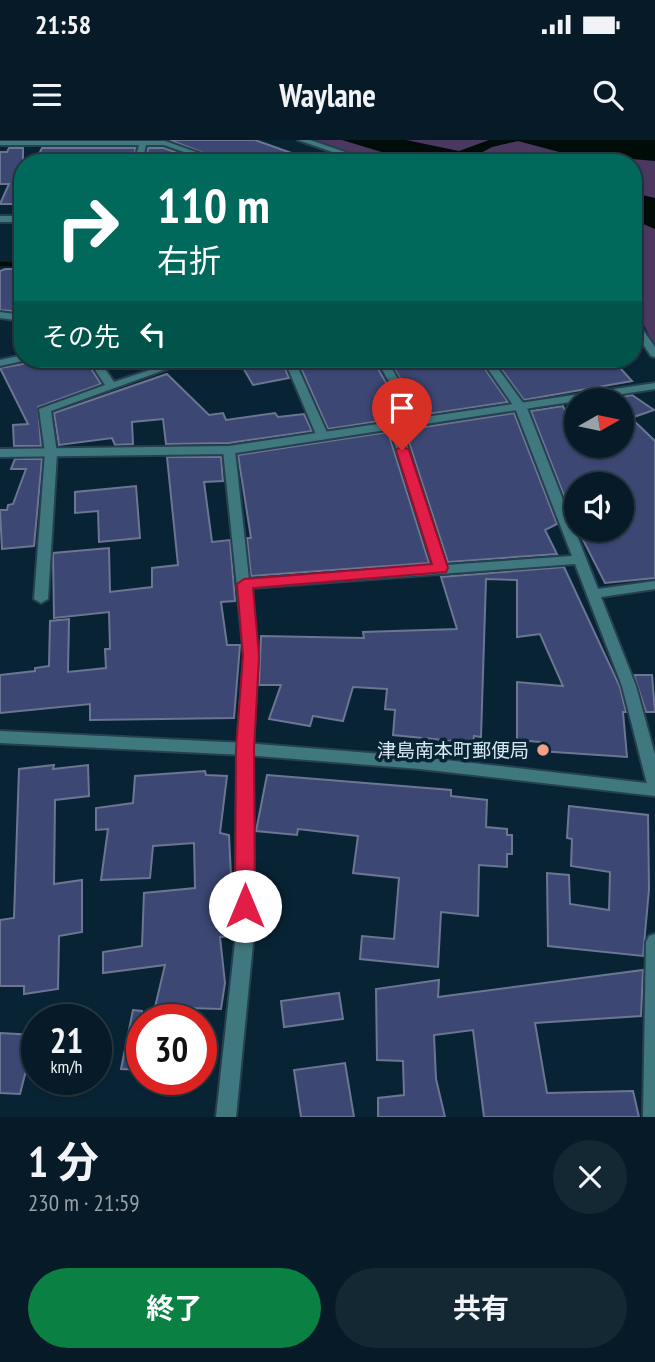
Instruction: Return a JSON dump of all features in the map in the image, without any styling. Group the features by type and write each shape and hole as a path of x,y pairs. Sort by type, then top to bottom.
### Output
{"street":[{"path":"302,140 345,154"},
{"path":"0,143 164,143 196,154"},
{"path":"140,154 143,143"},
{"path":"642,336 655,354"},
{"path":"99,368 111,385"},
{"path":"293,368 323,437"},
{"path":"386,368 418,423"},
{"path":"492,368 521,408 629,686 655,783"},
{"path":"41,599 51,453 45,409 162,369"},
{"path":"0,453 229,450 521,408 623,388 655,386"},
{"path":"395,426 440,568"},
{"path":"226,1117 245,933 245,749 251,656 229,450"},
{"path":"244,584 580,560"},
{"path":"593,594 655,585"},
{"path":"0,737 245,749 420,763 655,790"},
{"path":"653,1117 655,942"}],"shaded area":[{"path":"310,140 655,140 655,347 643,323 642,154 352,154"},
{"path":"342,140 406,140 459,151 489,140 655,140 655,161 642,160 642,154 563,153 518,141 492,147 479,154 388,154"},
{"path":"642,195 655,198 655,229 642,223"}],"building":[{"path":"170,140 255,140 294,154 206,154"},
{"path":"9,148 23,148 23,154 14,154 14,204 0,204 9,184 0,184 0,152 7,152"},
{"path":"42,148 136,148 134,154 39,154"},
{"path":"148,148 164,148 181,154 147,154"},
{"path":"14,269 14,311 0,310 0,271"},
{"path":"14,366 14,368 91,368 101,384 38,407 41,446 14,446 13,425 28,424 0,368"},
{"path":"243,368 285,368 289,378 253,385"},
{"path":"301,368 377,368 406,417 328,429"},
{"path":"394,368 484,368 508,402 422,415"},
{"path":"501,368 620,368 632,381 592,388 564,388 564,393 524,400"},
{"path":"167,374 209,415 223,413 226,420 275,413 278,417 304,414 312,431 229,443 166,444 163,419 132,422 133,444 115,445 112,438 59,445 54,413"},
{"path":"634,396 654,410 634,417"},
{"path":"563,406 564,458 634,458 634,421 655,441 655,578 605,583 584,542 634,542 634,472 564,472 564,496 531,411"},
{"path":"514,413 557,524 545,530 557,554 448,562 405,430"},
{"path":"388,432 429,563 251,576 247,538 251,538 238,455"},
{"path":"167,457 221,457 223,481 204,482 212,542 230,540 235,601 221,602 227,645 240,645 234,718 90,720 90,704 0,713 0,675 35,671 35,668 49,666 50,621 69,619 68,672 106,668 105,649 110,649 109,612 54,618 53,553 109,548 110,592 152,587 152,568 178,565"},
{"path":"15,459 42,459 34,546 2,549 0,510 7,510 8,505 13,504 26,469 11,469"},
{"path":"136,486 140,538 99,542 98,511 75,513 75,492"},
{"path":"564,567 620,687 626,712 623,712 627,757 540,751 540,742 517,740 517,682 563,686 540,634 517,637 517,580 486,579 481,737 474,736 473,743 393,735 395,710 385,709 387,689 353,687 343,721 313,716 310,726 269,719 281,685 259,685 261,636 364,638 363,632 457,629 441,577"},
{"path":"634,675 652,675 655,712 646,712"},
{"path":"54,765 53,769 88,765 89,796 55,800 54,884 82,880 82,932 59,936 58,989 24,994 24,986 0,986 0,920 14,918 19,769"},
{"path":"205,771 206,775 227,776 220,833 229,835 233,936 220,937 225,983 221,1009 217,1009 217,1004 156,1004 165,965 103,973 103,952 142,946 144,893 195,888 194,843 153,846 150,878 101,880 108,829 96,830 96,808 133,803 135,776"},
{"path":"267,775 451,790 451,796 487,800 486,827 507,829 507,835 512,835 512,854 507,854 507,867 479,865 478,916 441,912 438,967 360,959 362,936 394,939 399,878 353,873 358,836 298,829 297,835 256,831"},
{"path":"569,806 648,815 649,889 643,956 548,946 547,873 569,875 570,904 609,910 610,872 571,866 572,839 567,838"},
{"path":"643,970 641,1016 535,1023 547,1093 633,1091 639,1117 484,1117 473,1030 434,1035 436,1079 445,1117 378,1117 378,1098 404,1095 403,1061 377,1060 376,989 439,980 438,997"},
{"path":"339,993 343,1019 284,1027 281,1001"},
{"path":"0,1033 21,1034 20,1094 0,1093"},
{"path":"126,1044 126,1069 121,1069"},
{"path":"345,1063 354,1117 301,1117 294,1070"}],"waterway":[{"path":"65,154 69,145"},
{"path":"0,264 14,264"}],"place":[{"name":"津島南本町郵便局","path":"543,750"}],"route":[{"path":"245,906 245,749 251,656 244,584 440,568 402,450"}]}
